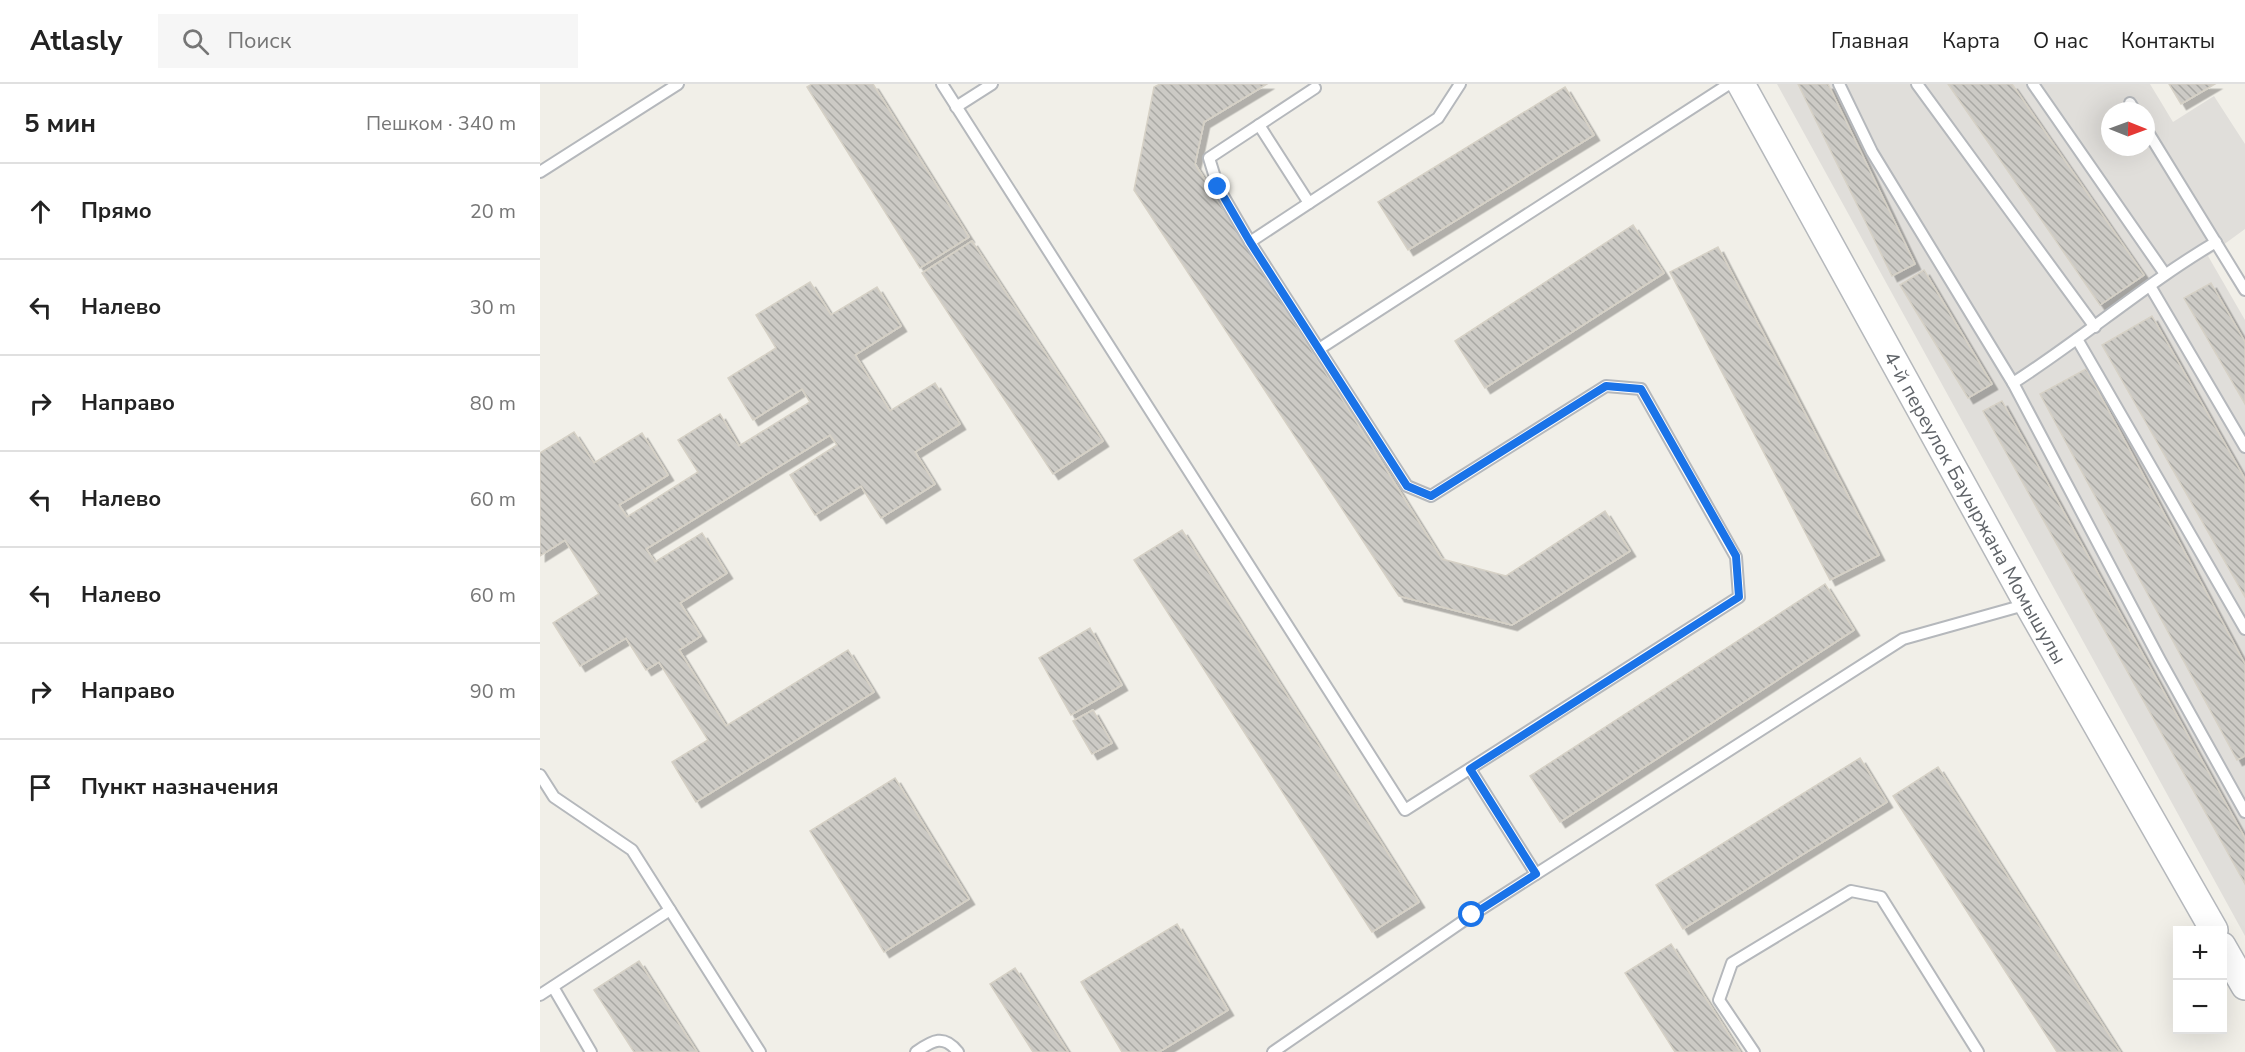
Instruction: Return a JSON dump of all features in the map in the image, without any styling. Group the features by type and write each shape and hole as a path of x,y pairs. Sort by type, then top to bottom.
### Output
{"street":[{"name":"4-й переулок Бауыржана Момышулы","path":"1741,84 2028,604 2212,926"},
{"path":"2227,953 2245,986"}],"lane":[{"path":"540,172 678,84"},
{"path":"942,84 1405,810 1739,597 1736,556 1641,389 1606,386 1431,496 1407,486 1250,242 1218,187 1209,158 1315,88"},
{"path":"957,107 992,84"},
{"path":"1250,242 1438,118 1460,84"},
{"path":"1319,349 1729,84"},
{"path":"1839,84 1872,152 2013,383 2160,660 2245,812"},
{"path":"1917,84 2095,327"},
{"path":"2033,84 2165,274"},
{"path":"1259,125 1309,203"},
{"path":"2155,144 2245,290"},
{"path":"2013,383 2095,327 2165,274 2216,242"},
{"path":"2150,286 2245,447"},
{"path":"2077,339 2245,629"},
{"path":"1273,1052 1472,915 1903,639 2028,604"},
{"path":"1470,769 1536,874"},
{"path":"540,775 554,796 632,850 760,1052"},
{"path":"1754,1052 1719,1000 1732,963 1851,891 1881,897 1978,1052"},
{"path":"540,996 670,910"},
{"path":"553,987 591,1052"},
{"path":"916,1052 928,1043 939,1040 951,1043 958,1052"}],"shaded area":[{"path":"1777,84 2150,84 2173,122 2214,96 2245,144 2245,229 2208,256 2245,320 2245,936"}],"building":[{"path":"812,84 873,84 969,237 920,268 807,87"},
{"path":"1160,84 1267,84 1204,122 1195,164 1442,559 1506,576 1605,511 1630,551 1512,625 1399,596 1134,190 1154,87"},
{"path":"1798,84 1828,84 1915,264 1892,276"},
{"path":"1948,84 2012,84 2144,275 2100,305"},
{"path":"2169,84 2215,84 2181,104"},
{"path":"1565,87 1594,135 1408,250 1378,202"},
{"path":"1633,225 1664,273 1485,388 1455,341"},
{"path":"972,241 1103,441 1053,474 922,273"},
{"path":"1718,247 1879,555 1830,580 1670,272"},
{"path":"1924,270 1992,384 1968,398 1900,285"},
{"path":"810,282 831,315 877,287 901,326 855,355 890,411 935,383 960,424 915,452 935,484 881,518 861,486 815,515 790,475 837,445 830,435 646,549 655,562 702,533 727,573 680,603 701,636 679,650 726,726 848,650 874,692 696,802 672,762 708,740 659,662 646,670 626,638 580,666 553,623 599,594 565,540 540,556 540,453 574,432 594,463 642,433 668,475 619,505 627,517 698,472 678,440 720,414 739,446 810,402 802,389 753,420 728,378 776,348 756,315"},
{"path":"2211,283 2245,342 2245,404 2184,298"},
{"path":"2152,316 2245,479 2245,597 2102,345"},
{"path":"2086,369 2245,664 2245,756 2237,760 2040,394"},
{"path":"2002,401 2245,838 2245,884 1983,411"},
{"path":"1182,530 1419,902 1372,932 1134,560"},
{"path":"1825,584 1854,630 1560,822 1530,776"},
{"path":"1090,628 1122,685 1071,715 1039,658"},
{"path":"1093,710 1112,743 1092,754 1073,721"},
{"path":"1860,758 1887,802 1683,929 1656,885"},
{"path":"1938,767 2120,1052 2057,1052 1893,796"},
{"path":"895,778 969,899 884,952 810,831"},
{"path":"1177,924 1228,1010 1159,1052 1122,1052 1081,982"},
{"path":"1671,944 1740,1052 1675,1052 1625,973"},
{"path":"639,961 697,1052 634,1052 594,990"},
{"path":"1015,968 1068,1052 1033,1052 990,984"}],"route":[{"path":"1218,187 1250,242 1407,486 1431,496 1606,386 1641,389 1736,556 1739,597 1470,769 1536,874 1472,915"}]}
